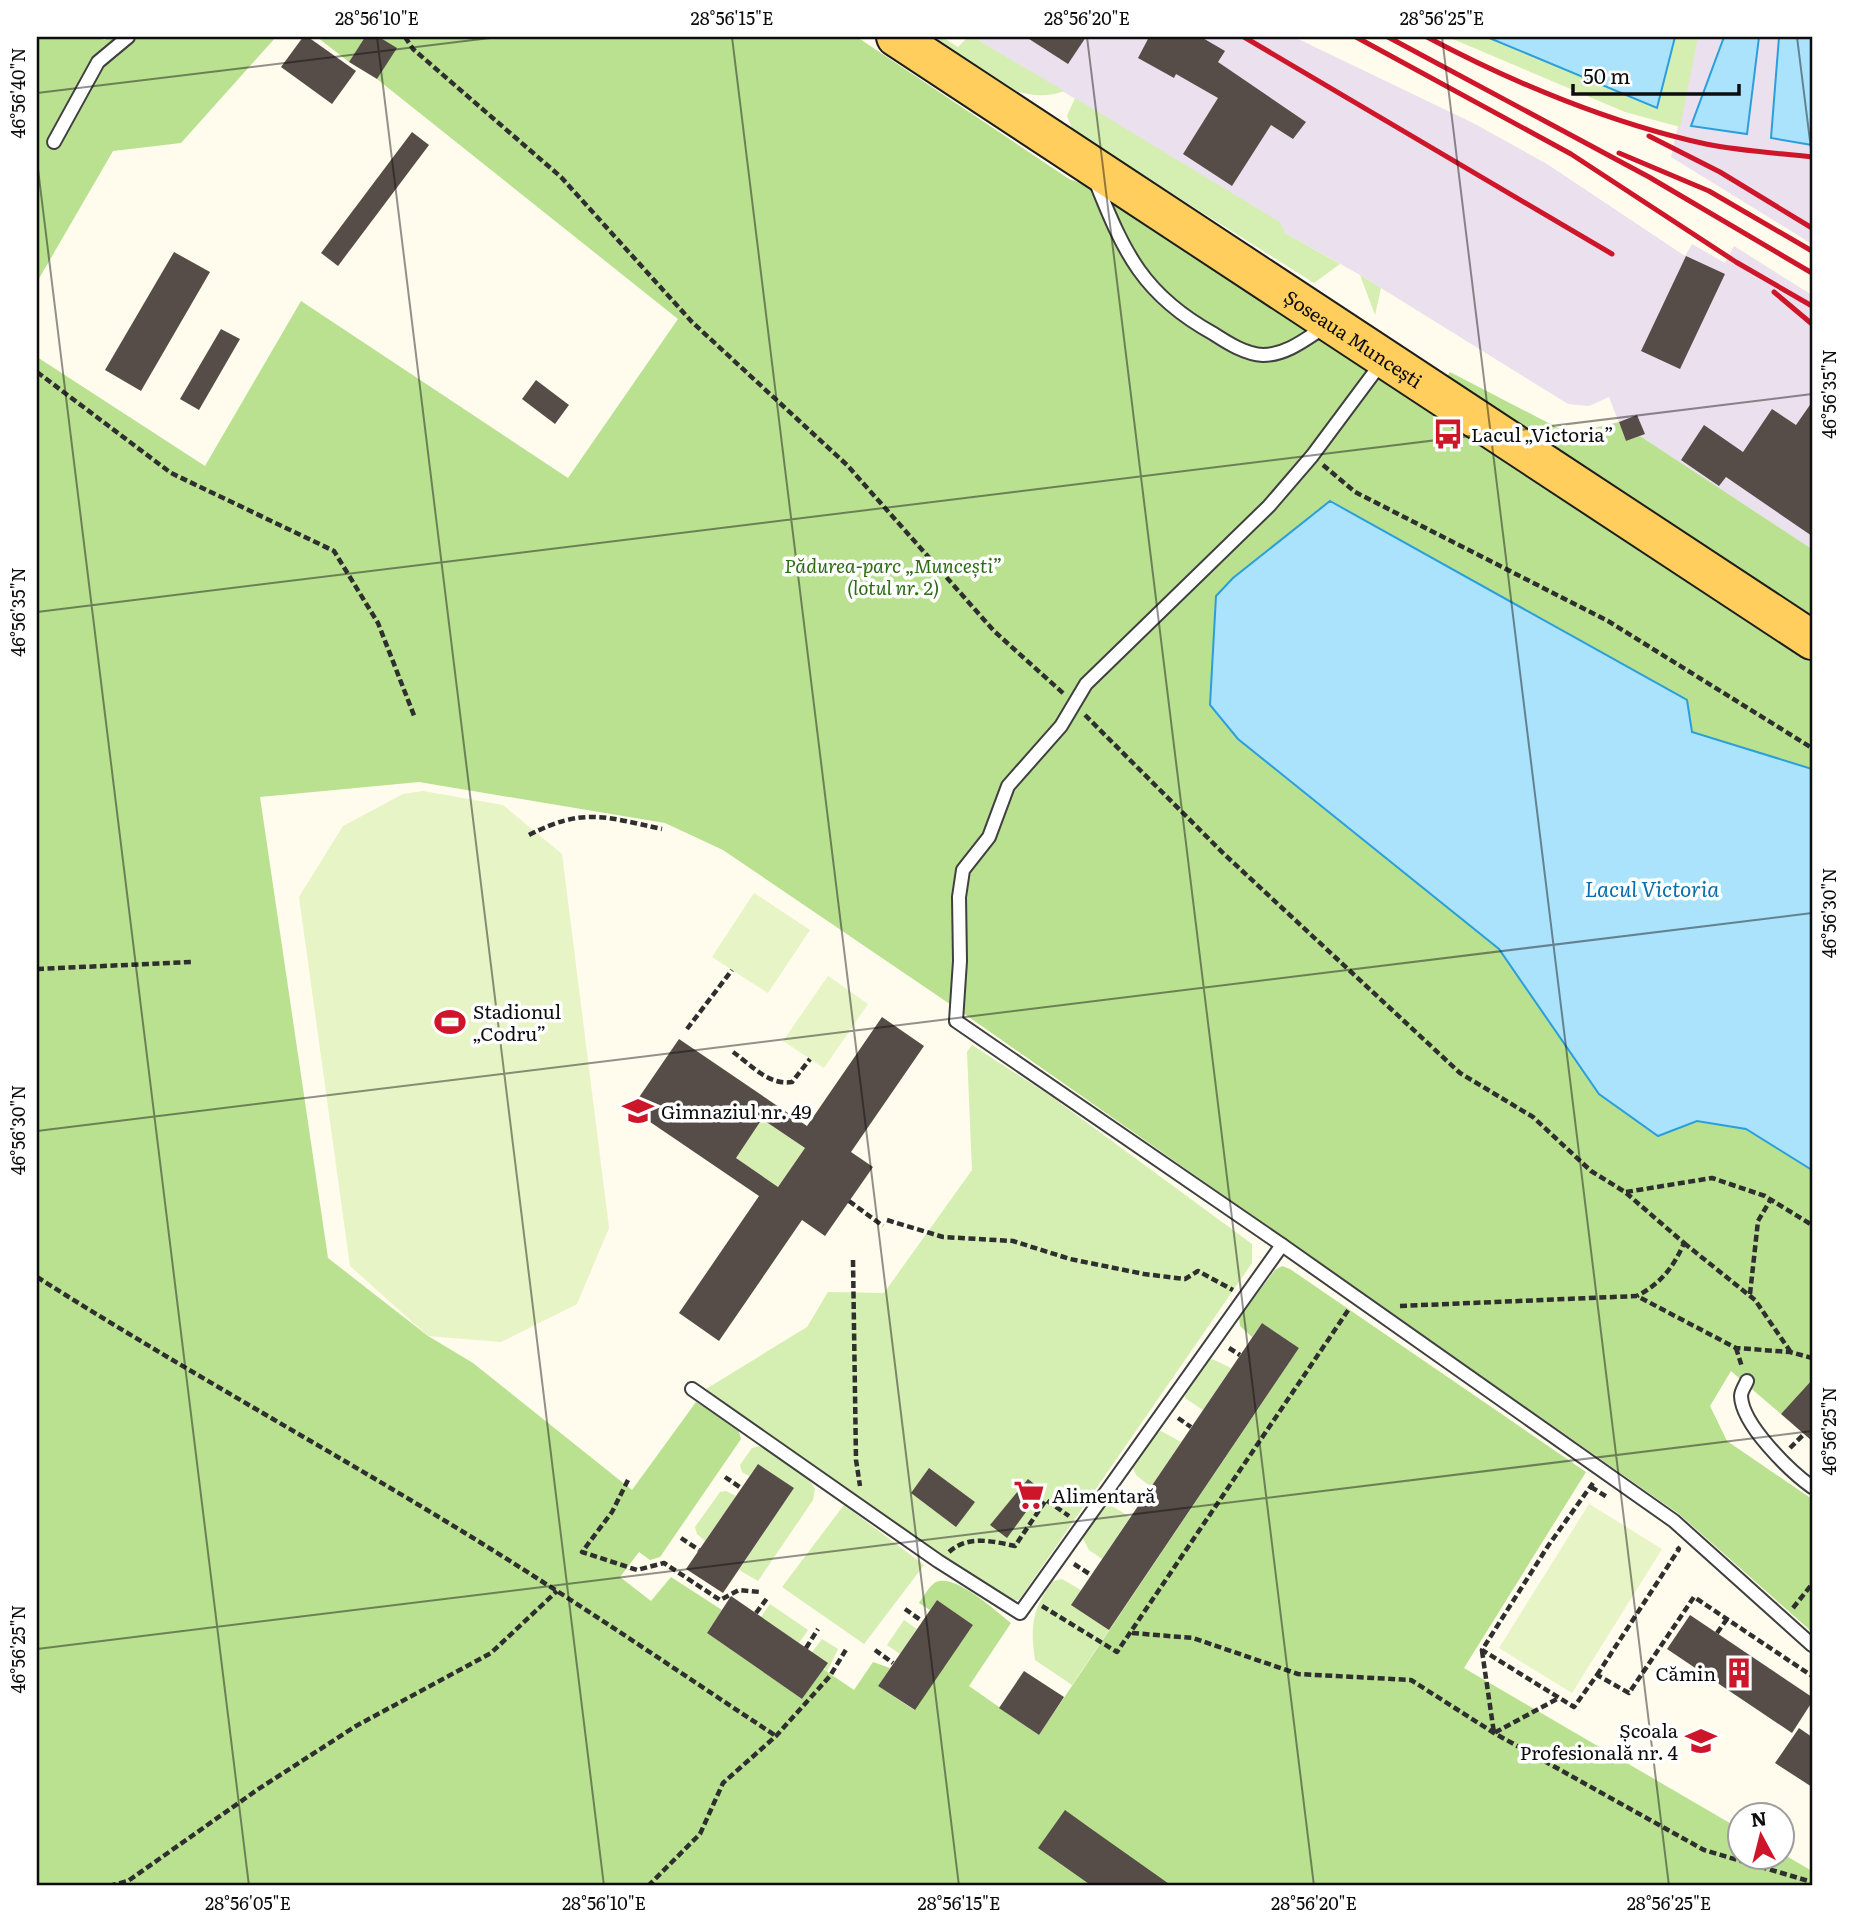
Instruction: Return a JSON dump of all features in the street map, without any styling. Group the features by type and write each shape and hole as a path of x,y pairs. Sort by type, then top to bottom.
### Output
{"main road":[{"name":"Șoseaua Muncești","path":"896,37 1812,640"}],"lane":[{"path":"54,142 98,62 128,37"},
{"path":"1089,164 1120,244 1141,277 1189,321 1239,349 1263,355 1286,351 1331,323"},
{"path":"1384,359 1312,456 1269,506 1086,684 1061,726 1008,786 989,836 963,870 959,897 960,961 956,1021 1282,1245 1674,1521 1812,1645"},
{"path":"692,1389 864,1511 1020,1613 1282,1245"},
{"path":"1747,1381 1741,1394 1745,1411 1762,1437 1812,1487"}],"path":[{"path":"405,37 413,49 561,177 692,322 847,465 994,631 1073,703 1224,854 1460,1073 1533,1117 1591,1171 1625,1192 1750,1295 1790,1352"},
{"path":"37,372 171,472 334,551 378,623 415,718"},
{"path":"1312,456 1355,492 1608,621 1812,748"},
{"path":"529,835 557,821 578,815 611,818 662,829"},
{"path":"37,969 191,962"},
{"path":"687,1029 732,970"},
{"path":"733,1052 772,1081 785,1083 792,1082 810,1059"},
{"path":"1625,1192 1712,1178 1771,1199 1812,1225"},
{"path":"1750,1295 1753,1246 1758,1220 1771,1199"},
{"path":"849,1202 883,1226"},
{"path":"887,1220 943,1237 1013,1241 1070,1259 1144,1273 1185,1279 1198,1271 1244,1296"},
{"path":"1637,1296 1673,1268 1684,1243"},
{"path":"853,1260 856,1460 864,1511"},
{"path":"37,1277 151,1350 291,1428 557,1591 776,1737"},
{"path":"1030,1599 1117,1652 1356,1298 1404,1307 1637,1296 1735,1348 1790,1352 1812,1357"},
{"path":"1494,1733 1482,1650 1548,1546 1602,1471"},
{"path":"725,1477 741,1488"},
{"path":"628,1480 612,1512 582,1552 637,1570 664,1563 720,1600 739,1590 760,1592"},
{"path":"1591,1487 1614,1502"},
{"path":"938,1561 956,1546 983,1539 1014,1546 1046,1500 1083,1525"},
{"path":"681,1538 699,1550"},
{"path":"1482,1650 1557,1699 1574,1707 1679,1549 1669,1541"},
{"path":"1783,1621 1812,1584"},
{"path":"109,1886 128,1881 257,1790 356,1727 491,1653 557,1591"},
{"path":"756,1613 768,1597"},
{"path":"1597,1675 1629,1693 1695,1597 1812,1676"},
{"path":"905,1609 922,1621"},
{"path":"1717,1633 1727,1619"},
{"path":"806,1648 818,1629"},
{"path":"1131,1633 1194,1638 1298,1674 1411,1680 1494,1733 1704,1850 1812,1882"},
{"path":"648,1886 700,1834 723,1783 776,1737 830,1676 846,1648"},
{"path":"875,1650 893,1663"},
{"path":"1494,1733 1557,1699"}],"shaded area":[{"path":"973,37 1294,37 1473,123 1547,164 1685,256 1692,244 1725,263 1734,246 1812,295 1812,549 1640,436 1626,441 1609,397 1589,406 1568,404 1360,275 1285,233 1279,222"},
{"path":"1698,37 1812,37 1812,244 1671,157"}],"green space":[{"path":"37,37 93,37 105,40 109,37 276,37 181,143 113,151 37,282"},
{"path":"317,37 365,37 349,62"},
{"name":"Pădurea-parc „Muncești” (lotul nr. 2)","path":"379,37 857,37 1069,179 1117,196 1812,657 1812,769 1692,732 1330,501 1233,578 1216,596 1238,739 1499,949 1599,1094 1658,1136 1697,1121 1746,1129 1812,1170 1812,1383 1781,1414 1731,1371 1710,1406 1727,1441 1812,1499 1812,1632 1679,1514 966,1015 723,850 665,823 419,782 260,797 328,1258 428,1336 473,1363 632,1490 696,1402 738,1429 741,1439 660,1557 650,1560 639,1552 620,1577 651,1601 671,1577 722,1610 707,1633 802,1699 823,1669 854,1690 873,1662 890,1668 878,1686 914,1710 973,1625 937,1600 930,1610 919,1603 936,1582 954,1583 975,1595 1011,1623 969,1686 1039,1735 1299,1348 1262,1323 1252,1337 1240,1326 1239,1317 1275,1270 1282,1266 1290,1269 1586,1472 1464,1668 1727,1821 1727,1870 1797,1870 1797,1862 1812,1871 1812,1886 37,1886 37,357 205,466 301,301 568,478 678,319 377,79 396,48"},
{"path":"924,37 942,37 958,47 968,37 973,37 1064,91 1046,95 1009,89 973,70"},
{"path":"1448,37 1698,37 1680,127 1625,112"},
{"path":"1075,98 1280,222 1285,233 1340,264 1314,283 1073,131 1067,116"},
{"path":"1360,275 1381,288 1375,315"},
{"path":"1450,372 1560,429 1591,429 1619,422 1626,441 1640,436 1812,549 1812,617 1444,382"},
{"name":"Stadionul „Codru”","path":"423,791 503,805 562,854 609,1228 577,1304 501,1342 428,1336 350,1266 299,897 343,826 403,794"},
{"path":"754,893 810,930 768,993 712,957"},
{"path":"828,976 868,1004 824,1068 783,1041"},
{"path":"972,1045 1052,1097 1252,1244 1252,1263 1019,1600 1008,1600 913,1540 706,1389 807,1327 828,1292 884,1293 972,1170 967,1052"},
{"path":"762,1119 805,1148 778,1187 736,1158"},
{"path":"1212,1359 1231,1368 1203,1410 1185,1398 1185,1393 1194,1375"},
{"path":"1161,1431 1181,1442 1151,1487 1136,1475 1133,1468 1154,1434"},
{"path":"760,1446 808,1478 815,1489 813,1500 758,1581 739,1570 794,1488 758,1464 749,1476 742,1472 740,1465 752,1448"},
{"path":"726,1491 736,1496 705,1541 697,1534 695,1527 720,1492"},
{"path":"1589,1504 1662,1549 1572,1693 1499,1648"},
{"path":"844,1505 924,1565 864,1644 782,1587"},
{"path":"1112,1506 1130,1517 1102,1559 1089,1550 1082,1537 1100,1510"},
{"path":"1062,1579 1081,1590 1109,1630 1072,1685 1035,1660 1033,1648 1033,1627 1037,1610 1053,1581"},
{"path":"770,1604 808,1630 799,1643 761,1617"},
{"path":"904,1620 917,1629 900,1654 887,1645"},
{"path":"822,1639 838,1649 827,1672 812,1652"}],"water":[{"path":"1487,37 1675,37 1657,108"},
{"path":"1724,37 1759,37 1747,134 1691,126"},
{"path":"1779,37 1812,37 1812,145 1771,138"},
{"name":"Lacul Victoria","path":"1330,501 1687,700 1692,732 1812,769 1812,1170 1746,1129 1697,1121 1658,1136 1599,1094 1499,949 1238,739 1210,705 1216,596 1233,578"}],"building":[{"path":"303,37 308,37 356,71 332,104 281,67"},
{"path":"365,37 379,37 397,48 377,79 349,62"},
{"path":"1026,37 1086,37 1068,64"},
{"path":"1149,37 1201,37 1225,51 1218,62 1306,122 1293,139 1271,125 1232,186 1183,154 1218,98 1176,74 1174,78 1138,58"},
{"path":"412,132 429,145 338,266 321,253"},
{"path":"174,252 210,272 141,391 105,370"},
{"path":"1686,256 1725,274 1680,369 1641,351"},
{"path":"221,329 240,339 199,410 180,399"},
{"path":"536,380 569,405 555,424 522,399"},
{"path":"1812,402 1812,536 1726,477 1719,486 1681,460 1704,425 1743,452 1772,409 1796,425"},
{"path":"1637,415 1645,434 1626,441 1619,422"},
{"path":"882,1017 924,1046 851,1152 873,1167 825,1236 802,1220 719,1341 679,1313 759,1196 631,1109 679,1039 807,1126","holes":["762,1119 805,1148 778,1187 736,1158"]},
{"path":"1262,1323 1299,1348 1109,1630 1071,1605"},
{"path":"1812,1380 1812,1441 1781,1414"},
{"path":"758,1464 794,1488 723,1593 686,1569"},
{"path":"929,1468 975,1502 956,1527 911,1493"},
{"path":"1028,1479 1042,1490 1007,1538 990,1525"},
{"path":"731,1596 828,1663 802,1699 707,1633"},
{"path":"937,1600 973,1625 915,1710 878,1686"},
{"name":"Cămin","path":"1690,1615 1812,1697 1812,1702 1792,1733 1667,1649"},
{"path":"1024,1671 1064,1697 1039,1735 999,1708"},
{"path":"1799,1728 1812,1737 1812,1787 1775,1763"},
{"path":"1065,1810 1172,1886 1092,1886 1038,1848"}],"railway":[{"path":"1244,37 1612,254"},
{"path":"1356,37 1571,154 1736,262 1812,306"},
{"path":"1388,37 1649,177 1812,273"},
{"path":"1427,37 1493,70 1563,100 1635,125 1706,144 1812,157"},
{"path":"1649,136 1720,172 1812,228"},
{"path":"1619,153 1709,191 1812,251"},
{"path":"1774,292 1812,324"}],"place":[{"name":"Lacul „Victoria”","path":"1448,434"},
{"name":"Stadionul „Codru”","path":"450,1022"},
{"name":"Gimnaziul nr. 49","path":"638,1111"},
{"name":"Alimentară","path":"1029,1495"},
{"name":"Cămin","path":"1739,1673"},
{"name":"Școala Profesională nr. 4","path":"1701,1741"}]}
